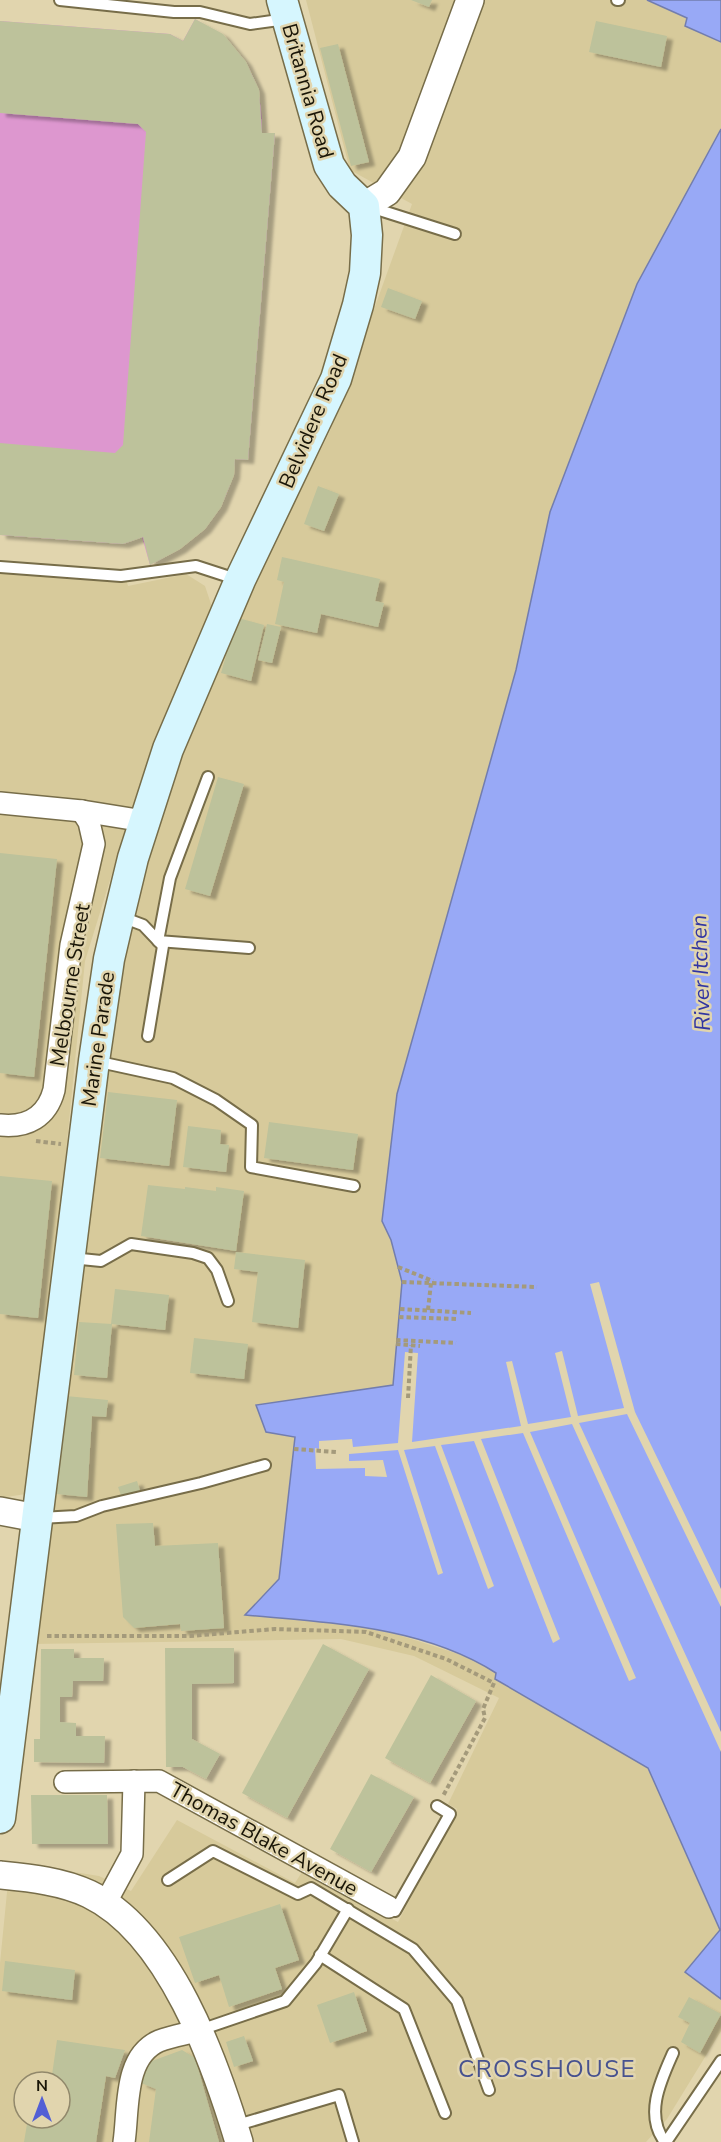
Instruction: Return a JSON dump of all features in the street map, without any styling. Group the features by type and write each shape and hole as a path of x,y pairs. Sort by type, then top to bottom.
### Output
{"main road":[{"name":"Britannia Road","path":"284,9 329,165 342,185 364,206"},
{"name":"Belvidere Road","path":"240,580 336,380 365,273 368,235 364,206"},
{"name":"Marine Parade","path":"0,1818 94,1061 109,959 144,821 168,749 240,580"}],"street":[{"path":"364,206 387,192 412,157 470,0"},
{"path":"0,803 82,811 144,821"},
{"name":"Melbourne Street","path":"10,1125 44,1112 52,1096 71,945 94,844 89,822 82,811"},
{"path":"0,1511 37,1518"},
{"path":"105,1904 132,1854 134,1781"},
{"name":"Thomas Blake Avenue","path":"65,1782 159,1781 389,1908"},
{"path":"0,1875 59,1885 89,1894 105,1904 146,1943 176,1986 200,2030 216,2067 236,2134"},
{"path":"124,2142 130,2077 144,2052 158,2042 200,2030"}],"lane":[{"path":"60,0 174,12 200,12 250,24 284,9"},
{"path":"364,206 455,234"},
{"path":"0,567 121,576 196,566 240,580"},
{"path":"158,941 170,878 208,777"},
{"path":"119,916 143,925 163,946 148,1036"},
{"path":"158,941 249,948"},
{"path":"94,1061 173,1078 216,1100 252,1125 251,1167 354,1186"},
{"path":"71,1258 101,1261 131,1244 194,1253 208,1258 217,1270 228,1301"},
{"path":"37,1518 76,1516 102,1506 201,1483 265,1465"},
{"path":"389,1908 395,1911 450,1814 437,1806"},
{"path":"168,1880 213,1851 298,1894 311,1888 413,1949 457,2001 489,2090"},
{"path":"200,2030 285,2001 295,1992 321,1955 348,1909"},
{"path":"321,1955 404,2009 445,2113"},
{"path":"673,2053 657,2089 655,2100 660,2135 665,2142 721,2061"},
{"path":"236,2134 339,2095 353,2142"}],"path":[{"path":"10,1125 27,1140 84,1146"},
{"path":"398,1267 438,1283"},
{"path":"402,1282 537,1287"},
{"path":"428,1310 431,1283"},
{"path":"400,1309 471,1313"},
{"path":"399,1317 456,1319"},
{"path":"420,1346 396,1342 456,1343"},
{"path":"408,1398 411,1345"},
{"path":"294,1449 336,1452"},
{"path":"22,1636 190,1636 275,1629 366,1632 446,1659 494,1683 483,1709"}],"shaded area":[{"path":"306,0 647,0 688,18 685,26 721,42 721,129 637,284 550,512 516,670 397,1094 382,1221 391,1240 402,1282 393,1386 256,1405 267,1432 295,1436 279,1579 246,1614 377,1628 474,1659 496,1673 495,1679 648,1768 720,1931 685,1972 721,1999 721,2031 667,2119 646,2142 0,2142 0,1963 10,1862 99,1876 131,1891 177,1820 295,1883 302,1872 398,1922 457,1809 448,1804 499,1698 414,1656 341,1639 33,1644 90,1186 119,989 147,860 204,685 330,431 412,204 350,170"},
{"path":"195,19 238,52 254,79 259,95 262,133 275,133 248,460 235,459 226,495 218,510 207,523 182,546 150,565 142,537 123,544 0,535 0,21 170,34 183,41"},
{"path":"0,570 126,579 128,586 186,574 205,586 212,607 123,838 85,961 32,1493 0,1498"}],"water":[{"path":"647,0 721,0 721,42 685,26 687,18"},
{"name":"River Itchen","path":"721,129 721,1999 685,1972 720,1930 648,1768 495,1679 496,1673 467,1657 438,1645 375,1629 245,1615 279,1579 295,1437 266,1432 256,1405 393,1385 402,1282 391,1240 382,1221 397,1094 516,670 550,512 637,284"}],"pier":[{"path":"599,1282 635,1412 721,1589 721,1607 627,1414 579,1423 721,1732 721,1752 572,1424 530,1432 636,1678 629,1681 523,1433 481,1439 560,1639 553,1643 474,1441 441,1445 494,1586 488,1589 435,1446 404,1450 443,1573 438,1575 398,1450 349,1454 349,1461 383,1460 387,1477 365,1476 365,1468 316,1469 315,1448 319,1449 319,1441 352,1439 353,1447 398,1443 405,1352 418,1353 412,1442 521,1426 506,1362 512,1361 528,1424 571,1417 555,1353 562,1351 578,1416 624,1408 590,1284"}],"building":[{"path":"411,0 432,0 429,7"},
{"path":"195,19 223,34 246,62 259,90 262,133 275,133 248,460 235,459 234,475 221,507 205,529 180,549 150,565 143,537 123,544 0,535 0,443 115,453 123,445 146,132 138,124 0,113 0,21 170,34 183,41"},
{"path":"596,21 667,36 661,67 589,52"},
{"path":"338,44 369,162 351,166 320,48"},
{"path":"388,288 422,301 415,319 381,307"},
{"path":"318,486 339,494 324,531 304,524"},
{"path":"282,557 380,579 375,601 384,603 378,627 321,614 317,633 275,624 284,582 277,580"},
{"path":"238,618 264,625 251,681 221,673 226,656 223,656"},
{"path":"267,624 281,627 272,663 258,660"},
{"path":"218,777 244,784 210,896 185,889"},
{"path":"0,853 57,859 34,1077 0,1073"},
{"path":"108,1092 177,1100 169,1166 100,1158"},
{"path":"269,1122 358,1134 353,1170 264,1158"},
{"path":"188,1126 221,1130 220,1144 229,1145 226,1172 183,1167"},
{"path":"0,1176 52,1181 38,1318 0,1314"},
{"path":"148,1185 216,1191 216,1187 244,1191 236,1251 141,1236"},
{"path":"236,1252 305,1260 298,1328 252,1322 258,1272 234,1269"},
{"path":"115,1289 169,1295 165,1330 111,1324"},
{"path":"79,1322 112,1324 107,1378 74,1375"},
{"path":"194,1338 248,1344 244,1379 190,1373"},
{"path":"66,1396 108,1400 106,1417 92,1416 87,1497 56,1494"},
{"path":"137,1481 140,1491 122,1498 118,1487"},
{"path":"153,1523 155,1546 218,1543 224,1628 181,1631 180,1624 134,1628 123,1617 116,1524"},
{"path":"323,1644 369,1669 287,1818 242,1793"},
{"path":"165,1648 234,1648 234,1683 192,1684 192,1739 220,1754 206,1779 183,1767 166,1767"},
{"path":"41,1649 74,1649 74,1658 104,1658 103,1681 73,1681 72,1697 60,1697 60,1722 76,1723 76,1736 105,1736 104,1763 34,1762 34,1739 40,1739"},
{"path":"431,1675 476,1701 430,1783 385,1758"},
{"path":"371,1774 414,1797 371,1872 330,1849"},
{"path":"31,1795 107,1795 108,1844 32,1844"},
{"path":"280,1904 299,1960 275,1968 282,1989 229,2007 219,1975 195,1983 179,1937"},
{"path":"5,1961 75,1970 72,2000 2,1991"},
{"path":"354,1992 367,2031 330,2043 317,2005"},
{"path":"689,1997 721,2014 700,2053 681,2042 690,2023 678,2017"},
{"path":"244,2036 253,2061 234,2067 226,2042"},
{"path":"57,2040 125,2050 115,2078 106,2076 96,2142 24,2142 26,2130 72,2130 72,2070 53,2070"},
{"path":"182,2050 195,2058 219,2142 149,2142 156,2089 141,2083 143,2072 152,2061"}],"district":[{"name":"CROSSHOUSE","path":"547,2069"}]}
